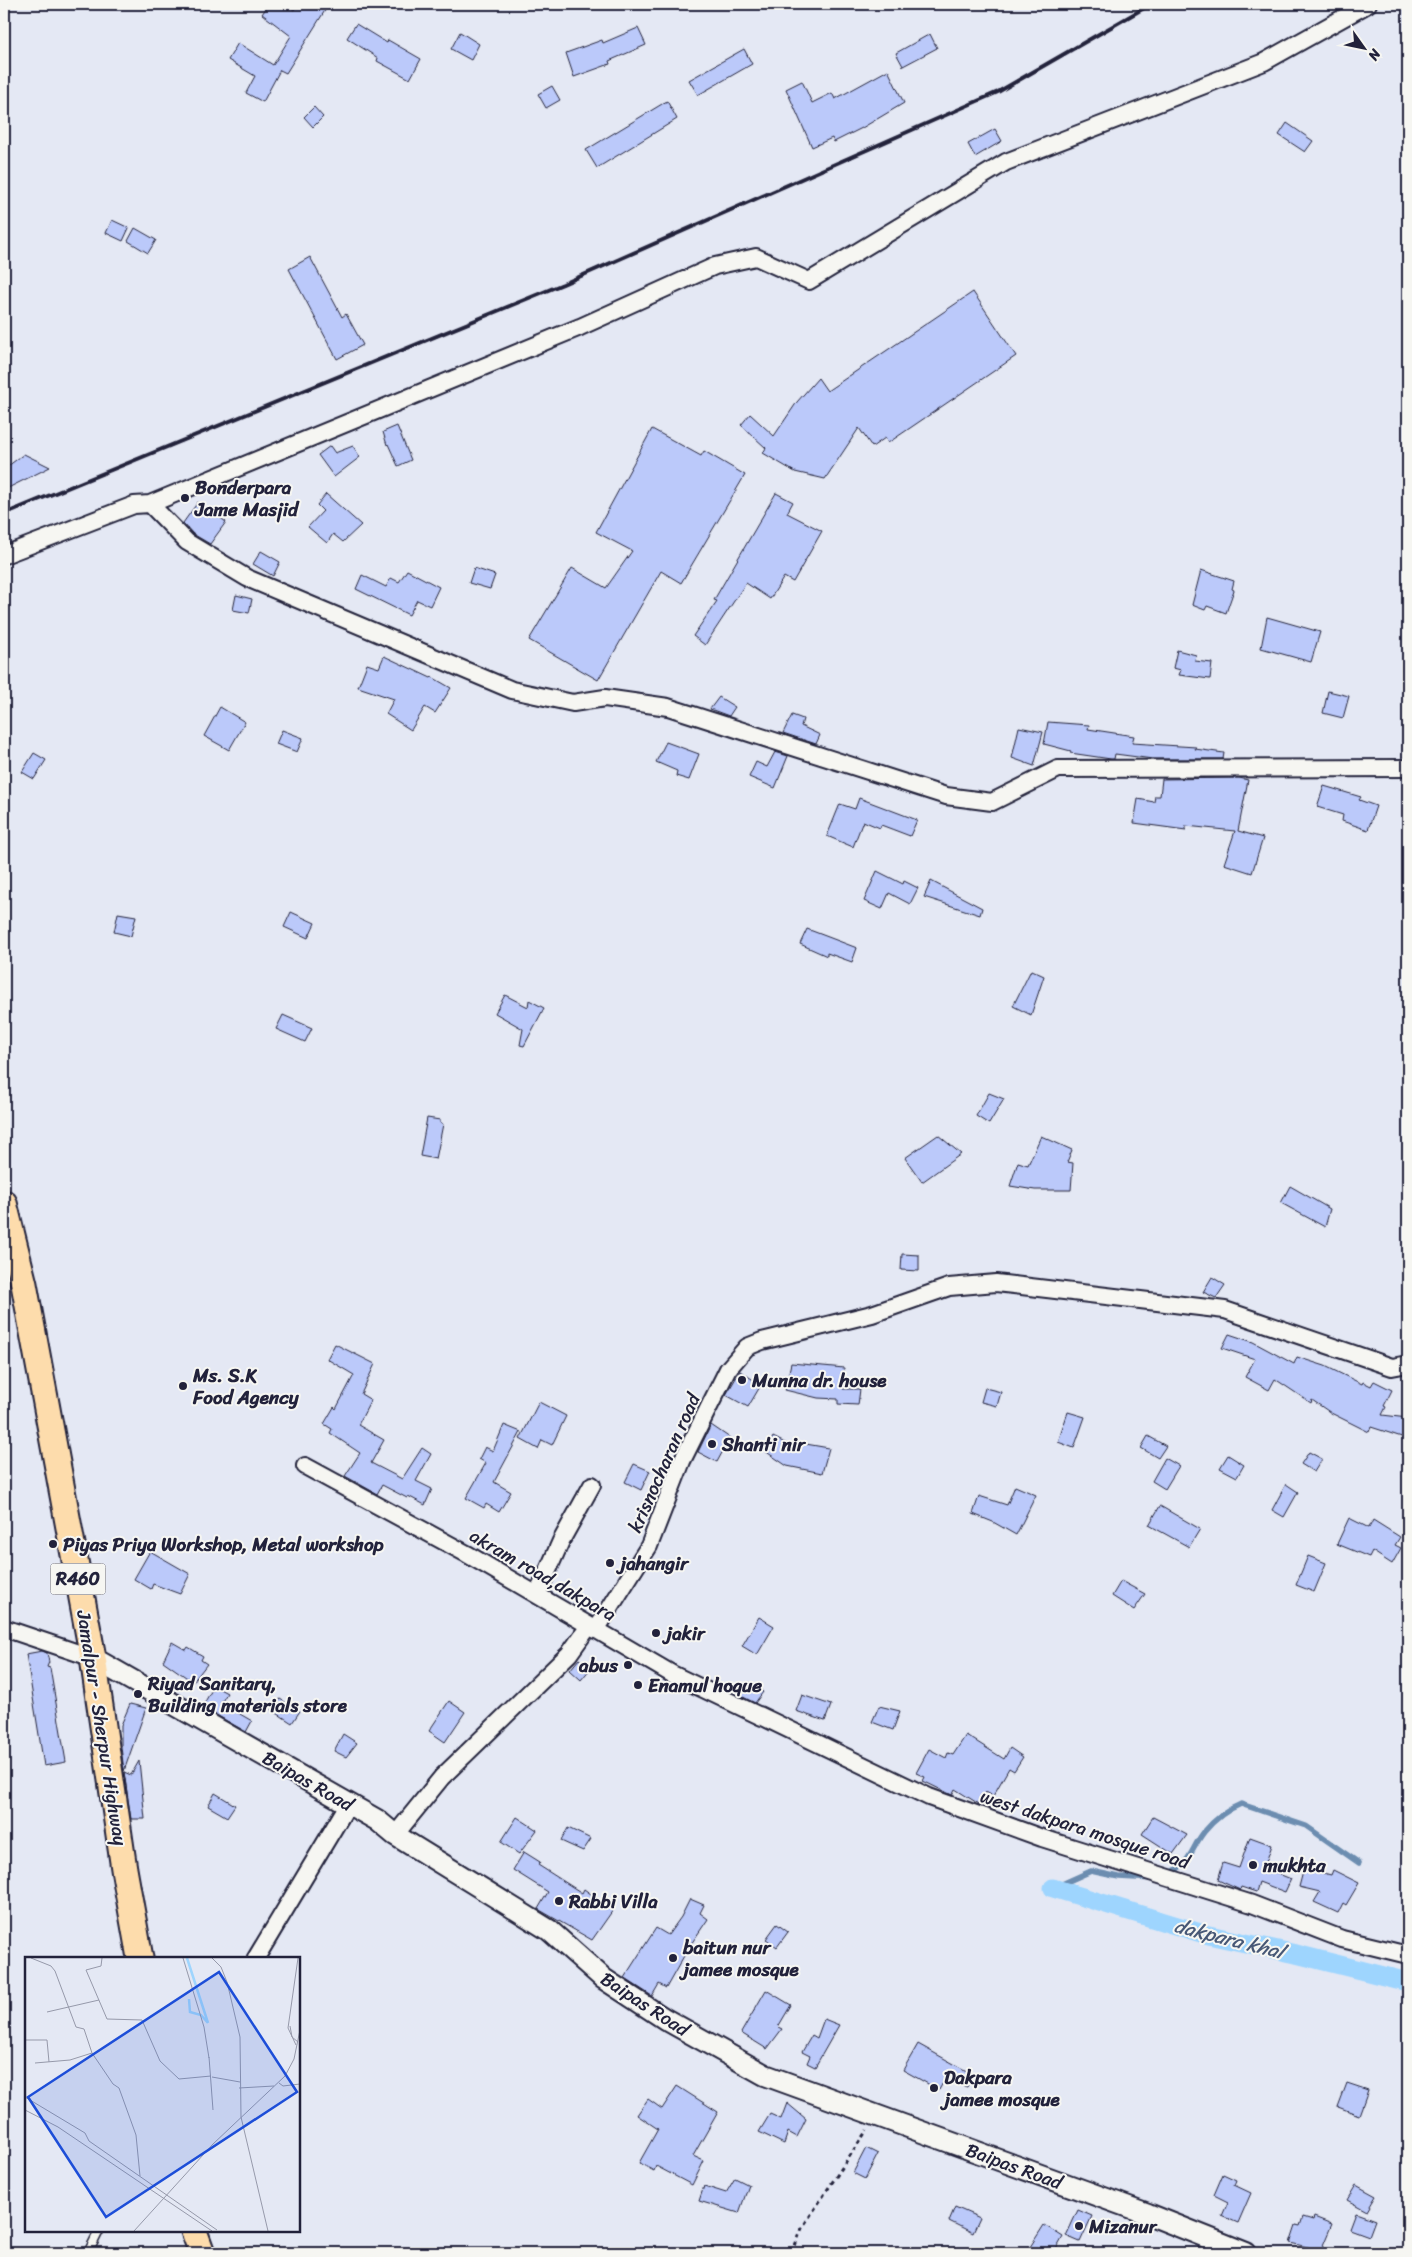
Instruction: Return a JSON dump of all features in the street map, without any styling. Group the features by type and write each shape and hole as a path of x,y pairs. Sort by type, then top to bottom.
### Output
{"main road":[{"name":"Jamalpur - Sherpur Highway","path":"4,1203 24,1284 93,1658 124,1869 140,1957"},
{"path":"194,2232 202,2253"}],"street":[{"path":"4,555 134,505 150,504 580,327 715,266 756,257 809,281 1006,162 1264,62 1368,4"},
{"path":"150,504 186,542 247,578 512,690 572,703 605,698 668,707 946,796 992,802 1058,769 1408,768"},
{"name":"krisnocharan road","path":"395,1835 442,1777 569,1654 593,1628 650,1546 682,1461 728,1369 747,1347 872,1314 949,1287 996,1283 1225,1310 1392,1367 1408,1364"},
{"name":"akram road,dakpara","path":"305,1466 400,1516 672,1674 760,1716"},
{"path":"537,1595 561,1541 592,1486"},
{"path":"4,1628 93,1658"},
{"name":"Baipas Road","path":"93,1658 377,1820 395,1835 548,1930 604,1979 665,2019 765,2075 1148,2214 1246,2253"},
{"name":"west dakpara mosque road","path":"760,1716 930,1797 1023,1832 1252,1904 1342,1939 1408,1955"},
{"path":"257,1957 349,1803"}],"lane":[{"path":"88,2253 98,2232"}],"path":[{"path":"792,2253 802,2228 877,2115"}],"building":[{"path":"269,4 285,4 294,10 297,4 329,4 286,73 280,70 263,102 246,93 255,76 228,60 238,43 273,65 291,36 262,14"},
{"path":"356,24 387,43 388,40 421,59 410,79 377,61 378,58 347,38"},
{"path":"638,28 646,45 609,61 610,64 574,77 566,53 602,40 603,43"},
{"path":"460,32 479,44 471,60 451,49"},
{"path":"930,34 937,48 903,66 896,53"},
{"path":"744,49 752,64 698,95 689,80"},
{"path":"888,70 904,103 834,142 832,138 812,147 786,89 802,81 812,103 832,93 835,99"},
{"path":"552,86 560,100 546,108 538,94"},
{"path":"667,101 677,119 597,168 586,150"},
{"path":"314,107 323,117 313,127 304,117"},
{"path":"1287,123 1313,141 1305,152 1279,135"},
{"path":"995,129 1002,141 975,157 968,144"},
{"path":"112,220 129,228 123,241 106,233"},
{"path":"135,228 156,240 148,253 128,241"},
{"path":"310,257 342,317 346,314 363,345 337,359 289,269"},
{"path":"973,292 1016,356 888,443 885,438 872,447 859,428 825,479 795,472 763,453 766,448 741,425 750,414 774,436 797,402 818,378 827,391"},
{"path":"397,426 411,460 398,466 387,445 383,432"},
{"path":"652,429 701,456 704,451 745,475 681,583 661,571 598,680 529,640 572,568 606,588 632,551 596,532"},
{"path":"330,446 335,453 353,446 360,457 334,477 318,455"},
{"path":"24,454 50,467 4,490 4,469"},
{"path":"776,493 793,502 787,513 822,531 793,582 784,577 770,599 746,583 705,645 693,636 717,601 714,600"},
{"path":"326,494 361,525 343,542 333,534 327,543 308,527 323,511 317,505"},
{"path":"198,502 226,522 210,544 193,534 183,523"},
{"path":"261,551 280,562 273,576 253,564"},
{"path":"474,568 495,575 490,589 469,583"},
{"path":"407,570 439,587 430,606 417,600 409,615 356,589 362,575 386,587 391,578 399,582"},
{"path":"1201,570 1234,581 1232,589 1234,590 1226,613 1207,606 1205,610 1192,605"},
{"path":"236,595 252,599 249,613 233,610"},
{"path":"1267,617 1320,632 1311,662 1261,648"},
{"path":"1177,650 1196,655 1195,661 1212,663 1210,679 1179,675 1181,670 1173,668"},
{"path":"384,656 432,677 451,688 435,713 425,707 411,730 386,714 394,699 358,687 367,664 379,668"},
{"path":"1328,691 1349,696 1343,718 1323,713"},
{"path":"719,697 735,707 729,716 710,709"},
{"path":"220,707 245,722 229,750 204,736"},
{"path":"792,715 803,719 801,726 820,735 816,744 783,733"},
{"path":"1048,722 1089,725 1088,729 1134,736 1132,743 1196,747 1195,749 1224,753 1223,759 1153,759 1115,754 1114,759 1111,759 1070,753 1071,751 1044,744"},
{"path":"1019,727 1043,732 1034,766 1012,758"},
{"path":"282,730 303,738 297,752 276,744"},
{"path":"666,742 699,754 689,780 676,776 677,771 656,762"},
{"path":"775,752 788,756 775,788 749,777 756,762 767,767"},
{"path":"34,753 46,760 34,779 22,772"},
{"path":"1239,778 1248,780 1238,831 1263,838 1252,873 1224,864 1235,831 1186,826 1186,830 1134,823 1138,799 1154,802 1155,796 1160,796 1162,779"},
{"path":"1324,786 1361,797 1359,800 1376,806 1368,830 1342,821 1343,815 1317,807"},
{"path":"859,798 917,820 910,836 881,825 880,828 863,821 853,847 827,836 840,804 855,809"},
{"path":"877,871 903,884 904,881 918,888 910,904 889,893 882,909 864,901"},
{"path":"931,881 982,908 980,915 924,897"},
{"path":"291,912 315,923 308,938 284,927"},
{"path":"118,913 136,916 131,936 114,932"},
{"path":"807,929 857,948 852,962 827,953 827,956 800,944"},
{"path":"1031,970 1044,976 1031,1015 1013,1006"},
{"path":"505,995 528,1007 529,1000 544,1008 524,1046 520,1045 523,1029 495,1013"},
{"path":"283,1015 312,1028 305,1042 276,1029"},
{"path":"989,1093 1004,1099 989,1124 976,1116"},
{"path":"427,1118 440,1120 440,1123 443,1124 436,1159 420,1156"},
{"path":"938,1135 961,1154 922,1182 905,1158"},
{"path":"1041,1136 1072,1150 1067,1162 1073,1163 1071,1190 1035,1190 1010,1186 1018,1162 1028,1165"},
{"path":"1290,1186 1330,1209 1325,1227 1281,1203"},
{"path":"902,1254 919,1255 919,1271 901,1270"},
{"path":"1212,1277 1225,1285 1216,1298 1203,1292"},
{"path":"1229,1334 1253,1342 1294,1364 1297,1357 1325,1366 1362,1384 1363,1382 1371,1386 1374,1381 1392,1390 1382,1415 1408,1418 1408,1439 1371,1427 1369,1432 1331,1413 1312,1400 1311,1403 1275,1379 1269,1390 1245,1377 1255,1359 1222,1348"},
{"path":"335,1344 375,1364 361,1394 371,1400 358,1425 384,1440 371,1463 402,1479 422,1448 431,1454 416,1481 432,1489 425,1505 382,1485 377,1494 345,1476 360,1453 330,1433 332,1429 324,1424 334,1407 336,1409 354,1375 327,1359"},
{"path":"791,1363 844,1368 843,1389 860,1389 858,1405 838,1404 838,1399 818,1398 785,1390"},
{"name":"Munna dr. house","path":"740,1371 761,1385 748,1407 726,1395"},
{"path":"985,1388 1001,1392 997,1406 981,1402"},
{"path":"539,1402 566,1416 552,1445 542,1440 538,1449 520,1439"},
{"path":"1068,1412 1085,1417 1074,1448 1058,1442"},
{"path":"504,1425 521,1432 494,1482 511,1492 499,1512 486,1504 484,1508 466,1498 486,1463 479,1459 485,1447 493,1451"},
{"name":"Shanti nir","path":"711,1425 730,1438 717,1462 698,1452"},
{"path":"1148,1436 1166,1446 1158,1458 1141,1448"},
{"path":"773,1437 799,1450 800,1443 829,1448 822,1473 787,1466 765,1451"},
{"path":"1309,1452 1322,1459 1314,1472 1301,1464"},
{"path":"1228,1455 1244,1465 1237,1477 1220,1468"},
{"path":"1165,1458 1179,1466 1165,1489 1152,1481"},
{"path":"634,1464 650,1471 641,1490 625,1482"},
{"path":"1286,1484 1298,1492 1284,1517 1272,1510"},
{"path":"1015,1486 1036,1495 1016,1535 993,1522 973,1514 979,1496 1007,1505"},
{"path":"1160,1506 1200,1529 1189,1547 1149,1525"},
{"path":"1349,1518 1369,1528 1373,1520 1400,1537 1395,1545 1401,1548 1392,1564 1372,1551 1369,1557 1337,1544"},
{"path":"150,1551 190,1574 180,1594 153,1584 151,1589 134,1579"},
{"path":"1308,1556 1326,1563 1314,1592 1296,1585"},
{"path":"1121,1581 1145,1594 1134,1610 1112,1596"},
{"path":"759,1617 774,1626 757,1655 742,1646"},
{"path":"172,1642 186,1650 188,1647 203,1656 201,1660 207,1664 193,1682 163,1661"},
{"path":"42,1651 47,1653 49,1662 47,1667 50,1668 66,1762 44,1766 26,1654"},
{"path":"579,1659 591,1668 581,1680 570,1670"},
{"path":"749,1682 763,1692 755,1703 739,1695"},
{"path":"214,1686 227,1693 221,1703 252,1721 246,1732 202,1707"},
{"path":"802,1695 831,1705 825,1721 796,1711"},
{"path":"280,1699 300,1711 292,1723 272,1710"},
{"path":"449,1701 465,1712 445,1742 429,1731"},
{"path":"130,1704 146,1708 124,1771 121,1725"},
{"path":"879,1706 900,1711 893,1730 872,1722"},
{"path":"343,1734 357,1743 346,1757 334,1751"},
{"path":"966,1735 1004,1759 1010,1748 1023,1757 1014,1771 1009,1768 993,1796 986,1792 979,1804 955,1789 952,1795 923,1781 925,1777 916,1773 929,1749 946,1758 948,1753 953,1755"},
{"path":"139,1761 145,1819 131,1819 124,1772 131,1775"},
{"path":"215,1793 235,1805 227,1817 208,1806"},
{"path":"517,1817 537,1830 519,1854 501,1842"},
{"path":"1153,1817 1187,1835 1173,1854 1142,1834"},
{"path":"568,1828 591,1839 583,1851 561,1841"},
{"name":"mukhta","path":"1250,1837 1272,1845 1264,1868 1291,1879 1285,1892 1259,1882 1256,1892 1241,1887 1240,1890 1218,1880 1223,1863 1239,1868"},
{"path":"524,1852 540,1862 538,1865 582,1893 584,1889 613,1910 592,1940 538,1909 548,1892 513,1870"},
{"path":"1304,1868 1331,1875 1333,1870 1359,1883 1346,1905 1343,1903 1338,1913 1314,1902 1320,1892 1299,1887"},
{"path":"690,1899 704,1905 700,1913 708,1919 689,1947 666,1988 659,1984 652,1996 624,1978 656,1928 668,1935 681,1917"},
{"path":"777,1924 788,1932 777,1947 766,1939"},
{"path":"766,1990 791,2005 778,2027 782,2029 767,2049 741,2033"},
{"path":"824,2019 839,2025 815,2067 807,2063 810,2056 802,2052 812,2035 817,2038"},
{"path":"918,2044 972,2074 967,2087 945,2079 939,2090 903,2070"},
{"path":"1347,2083 1368,2090 1359,2115 1338,2107"},
{"path":"677,2086 718,2112 693,2156 704,2161 692,2185 656,2166 654,2171 639,2163 658,2129 637,2115 648,2099 662,2109"},
{"path":"787,2103 806,2119 797,2137 788,2132 784,2144 759,2132 770,2114 781,2119"},
{"path":"866,2148 878,2154 865,2179 853,2173"},
{"path":"1223,2174 1236,2180 1234,2185 1251,2193 1238,2223 1222,2216 1228,2202 1214,2195"},
{"path":"735,2178 749,2185 739,2213 699,2201 704,2186 726,2193"},
{"path":"1356,2185 1376,2196 1367,2211 1347,2200"},
{"path":"955,2207 980,2218 973,2233 949,2221"},
{"name":"Mizanur","path":"1078,2210 1092,2216 1080,2242 1066,2236"},
{"path":"1356,2213 1375,2220 1369,2236 1350,2229"},
{"path":"1303,2217 1313,2220 1314,2217 1332,2224 1321,2250 1290,2243 1296,2225 1300,2226"},
{"path":"1044,2225 1063,2237 1054,2253 1040,2253 1030,2247"}],"waterway":[{"path":"1169,1874 1182,1865 1199,1838 1212,1823 1225,1812 1241,1804 1306,1826 1359,1863"},
{"path":"1053,1888 1091,1871 1119,1877 1154,1879"},
{"name":"dakpara khal","path":"1053,1888 1204,1934 1296,1954 1408,1982"}],"railway":[{"path":"4,514 563,284 998,92 1151,4"}],"place":[{"name":"Bonderpara Jame Masjid","path":"185,498"},
{"name":"Munna dr. house","path":"742,1380"},
{"name":"Ms. S.K Food Agency","path":"183,1386"},
{"name":"Shanti nir","path":"712,1444"},
{"name":"Piyas Priya Workshop, Metal workshop","path":"53,1544"},
{"name":"jahangir","path":"610,1563"},
{"name":"jakir","path":"656,1633"},
{"name":"abus","path":"628,1665"},
{"name":"Enamul hoque","path":"638,1685"},
{"name":"Riyad Sanitary, Building materials store","path":"138,1694"},
{"name":"mukhta","path":"1253,1865"},
{"name":"Rabbi Villa","path":"559,1901"},
{"name":"baitun nur jamee mosque","path":"673,1958"},
{"name":"Dakpara jamee mosque","path":"934,2088"},
{"name":"Mizanur","path":"1079,2226"}]}
